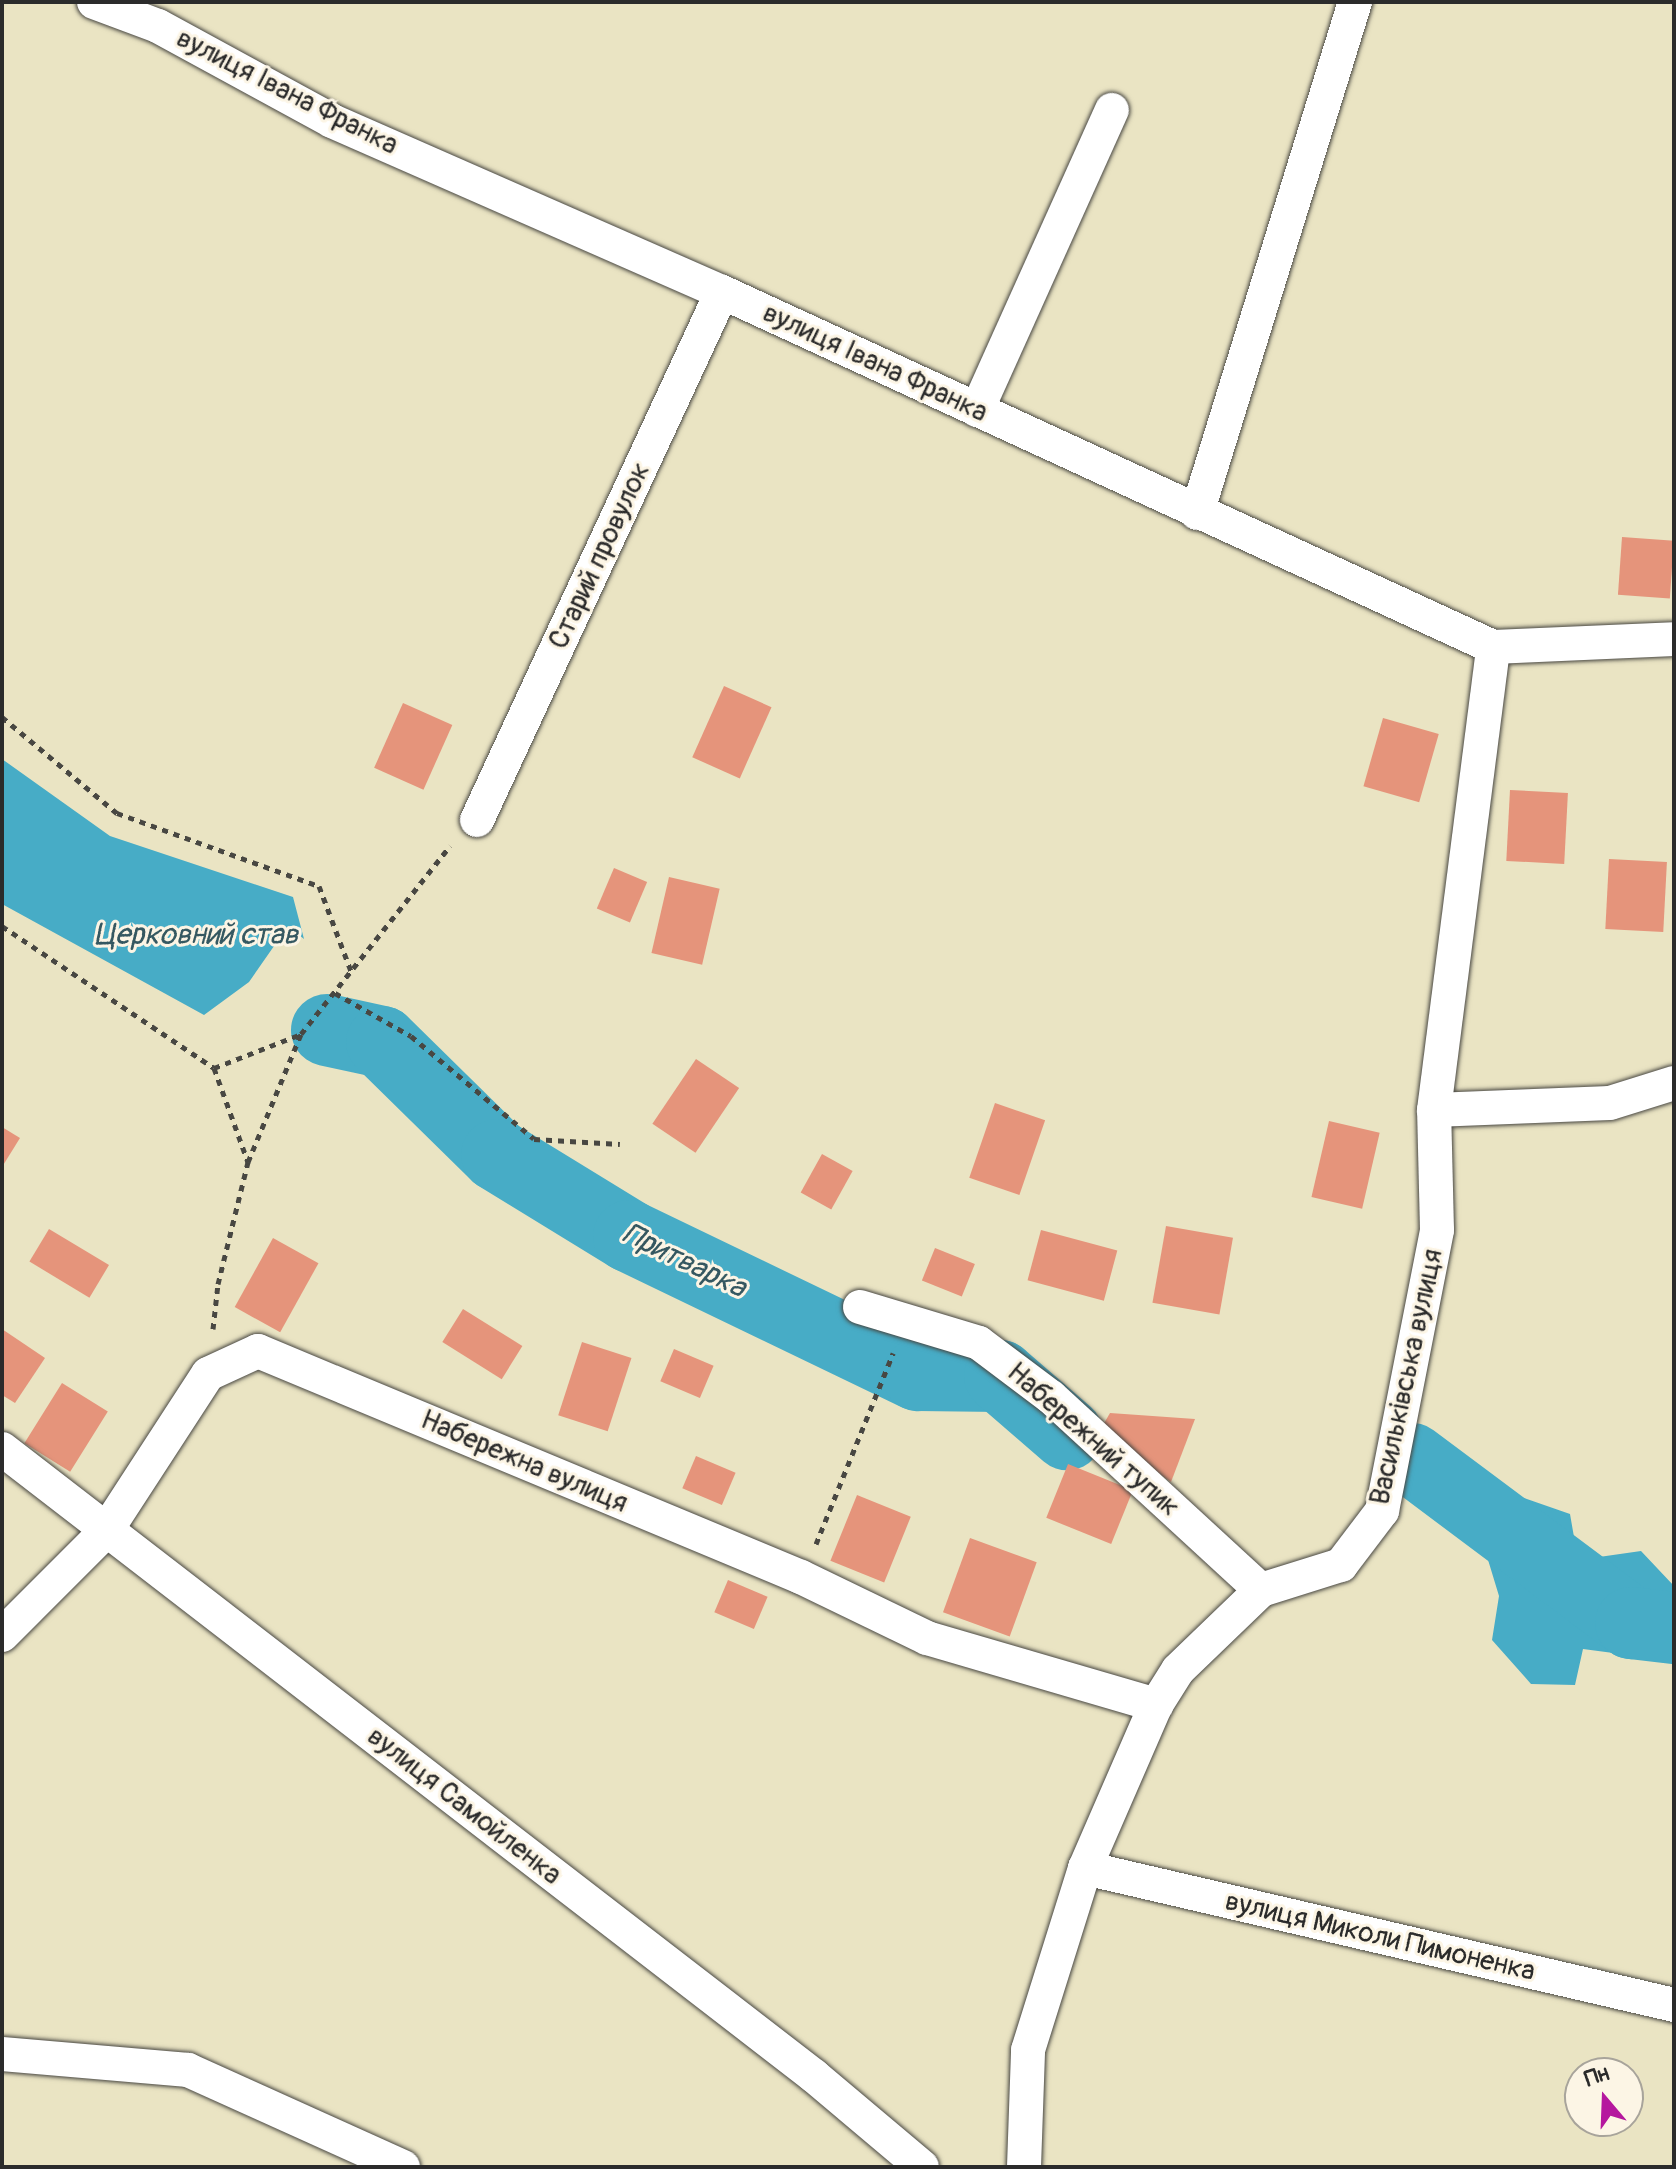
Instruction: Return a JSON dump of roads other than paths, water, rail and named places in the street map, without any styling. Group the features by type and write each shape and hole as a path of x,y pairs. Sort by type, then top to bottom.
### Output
{"street":[{"name":"вулиця Івана Франка","path":"94,2 160,14 332,121 722,292 1493,647 1674,639"},
{"path":"1197,513 1355,2"},
{"path":"977,410 1112,110"},
{"name":"Старий провулок","path":"477,820 722,292"},
{"name":"Васильківська вулиця","path":"1024,2167 1028,2050 1085,1868 1156,1705 1178,1670 1261,1590 1341,1565 1382,1511 1437,1230 1434,1110 1493,647"},
{"path":"1434,1110 1610,1103 1674,1083"},
{"name":"Набережний тупик","path":"860,1307 979,1343 1051,1397 1261,1590"},
{"name":"Набережна вулиця","path":"106,1531 208,1374 258,1351 801,1577 927,1638 1156,1705"},
{"name":"вулиця Самойленка","path":"2,1449 814,2076 922,2167"},
{"path":"2,1635 106,1531"},
{"name":"вулиця Миколи Пимоненка","path":"1085,1868 1674,2005"},
{"path":"2,2054 188,2070 348,2156 403,2167"}],"water":[{"name":"Церковний став","path":"2,759 110,836 293,897 304,939 288,926 249,982 204,1015 2,904"},
{"path":"1515,1495 1570,1514 1578,1560 1641,1551 1674,1586 1674,1613 1636,1656 1583,1649 1575,1685 1531,1684 1492,1640 1499,1596 1475,1517"}],"waterway":[{"name":"Притварка","path":"327,1030 382,1042 497,1155 629,1236 918,1375 1000,1376 1067,1434"},
{"path":"1412,1459 1631,1623 1674,1628"}]}
